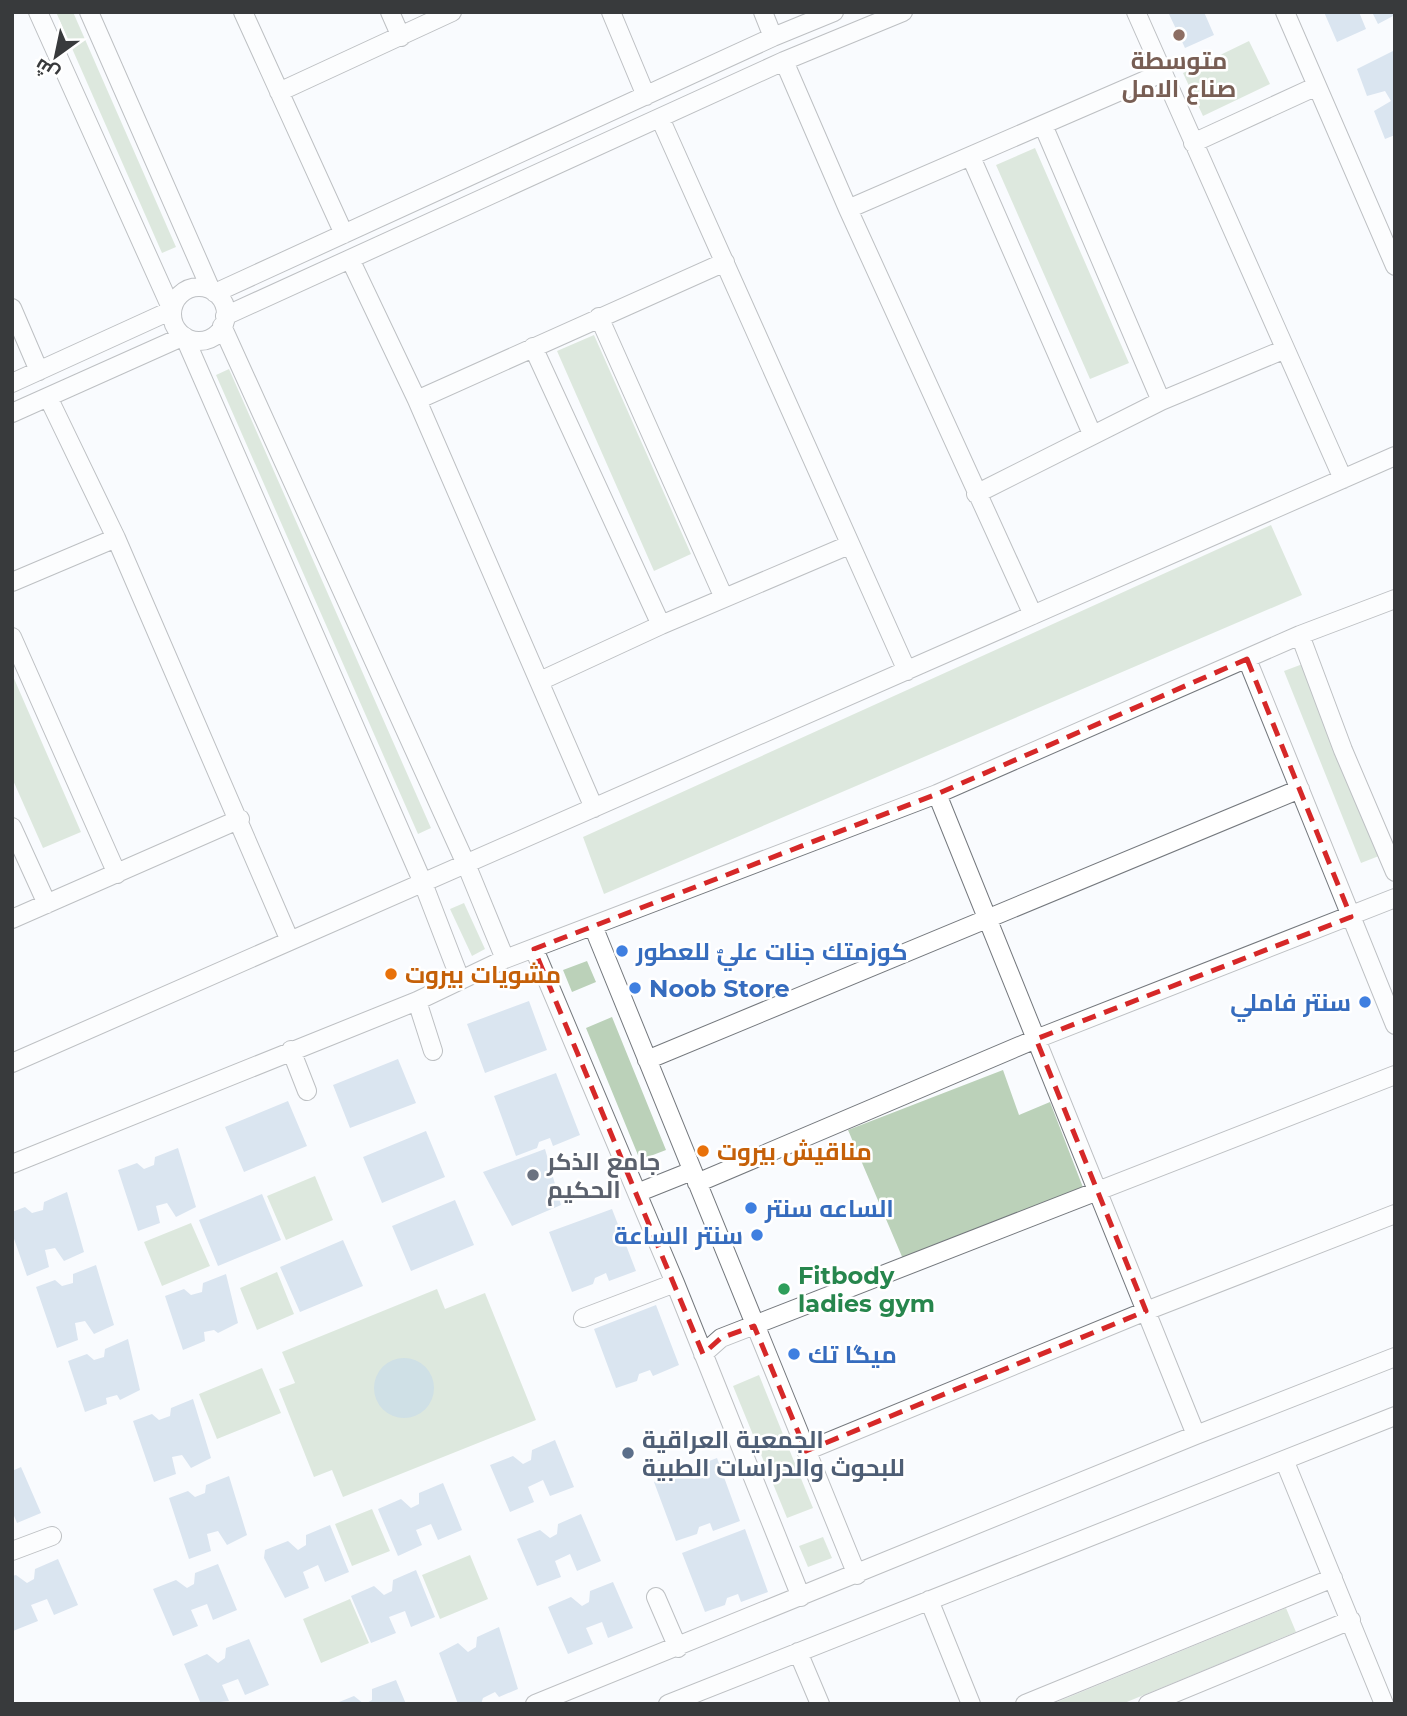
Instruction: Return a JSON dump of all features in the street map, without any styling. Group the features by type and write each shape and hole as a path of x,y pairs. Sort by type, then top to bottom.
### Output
{"street":[{"path":"38,12 172,310 175,326 184,336 423,883 460,979"},
{"path":"89,12 213,291 225,308 224,321 466,864 505,959"},
{"path":"243,12 344,234"},
{"path":"390,12 401,37"},
{"path":"279,92 453,12"},
{"path":"611,12 646,96"},
{"path":"763,12 773,37"},
{"path":"12,383 172,310 179,295 186,290 202,287 213,291 344,234 773,37 834,12"},
{"path":"12,413 184,336 204,340 211,337 224,321 350,259 785,61 904,12"},
{"path":"1136,12 1283,350 1343,479"},
{"path":"1285,12 1389,238 1395,266"},
{"path":"785,61 848,209 1033,615"},
{"path":"848,209 1162,73"},
{"path":"1193,143 1317,86"},
{"path":"660,118 907,671"},
{"path":"1043,125 1161,401"},
{"path":"971,158 1092,434"},
{"path":"350,259 417,400 594,808"},
{"path":"417,400 725,262"},
{"path":"12,308 39,371"},
{"path":"599,317 724,598"},
{"path":"533,346 661,625"},
{"path":"976,494 1161,401 1283,350"},
{"path":"48,397 116,538 290,941"},
{"path":"12,1063 1395,456"},
{"path":"12,582 116,538"},
{"path":"540,681 661,625 849,545"},
{"path":"12,1164 417,1001 505,959 937,794 1300,635 1395,599"},
{"path":"1300,635 1343,750 1395,872"},
{"path":"12,637 117,874"},
{"path":"1247,659 1395,1026"},
{"path":"647,1060 1300,789"},
{"path":"937,794 1196,1435"},
{"path":"12,919 240,820"},
{"path":"12,827 47,904"},
{"path":"637,1193 694,1177 1395,898"},
{"path":"593,926 857,1574"},
{"path":"534,949 675,1283 801,1597"},
{"path":"417,1001 433,1051"},
{"path":"291,1051 307,1091"},
{"path":"703,1354 721,1338 1096,1189 1395,1075"},
{"path":"806,1451 1146,1311 1395,1214"},
{"path":"583,1318 675,1283"},
{"path":"535,1704 1196,1435 1395,1357"},
{"path":"678,1702 1395,1416"},
{"path":"1285,1462 1384,1704"},
{"path":"12,1551 52,1536"},
{"path":"1025,1704 1333,1578"},
{"path":"656,1597 678,1647"},
{"path":"929,1600 971,1704"},
{"path":"1148,1704 1351,1620"},
{"path":"798,1652 820,1704"}],"highlighted area":[{"path":"1247,659 1351,917 1036,1039 1146,1311 806,1451 754,1326 721,1338 703,1354 534,949 937,794"}],"green space":[{"path":"56,12 73,12 176,247 162,253"},
{"path":"1249,41 1270,84 1203,116 1183,73"},
{"path":"1035,148 1129,363 1090,379 996,165"},
{"path":"594,335 691,554 654,571 557,351"},
{"path":"229,369 431,828 418,834 216,375"},
{"path":"1271,525 1302,595 604,894 583,837"},
{"path":"1308,662 1384,854 1361,863 1284,671"},
{"path":"12,674 81,832 43,848 12,778"},
{"path":"464,903 485,949 472,956 450,909"},
{"path":"587,961 596,982 572,992 563,970"},
{"path":"612,1017 666,1150 640,1160 586,1028"},
{"path":"1003,1070 1019,1115 1050,1102 1084,1190 903,1259 848,1130"},
{"path":"315,1176 333,1220 286,1240 267,1196"},
{"path":"191,1223 210,1266 162,1286 144,1242"},
{"path":"277,1272 294,1314 257,1330 240,1288"},
{"path":"437,1289 445,1309 485,1293 536,1420 343,1497 332,1470 314,1477 279,1389 295,1383 282,1352"},
{"path":"262,1368 281,1413 217,1439 199,1394"},
{"path":"759,1375 813,1508 787,1518 733,1386"},
{"path":"372,1509 390,1551 352,1566 335,1524"},
{"path":"823,1537 832,1558 808,1567 799,1546"},
{"path":"470,1555 488,1599 440,1619 422,1575"},
{"path":"350,1599 369,1643 321,1663 303,1619"},
{"path":"1286,1608 1296,1632 1122,1704 1052,1704"}],"water":[{"path":"404,1358 425,1367 434,1388 425,1409 404,1418 383,1409 374,1388 383,1367"}],"building":[{"path":"1168,12 1204,12 1214,35 1185,48"},
{"path":"1324,12 1359,12 1366,29 1337,42"},
{"path":"1372,12 1395,12 1395,15 1378,24"},
{"path":"1395,50 1395,135 1385,139 1374,111 1391,101 1385,91 1367,96 1357,69"},
{"path":"529,1001 547,1050 485,1073 467,1024"},
{"path":"398,1059 416,1103 350,1128 333,1085"},
{"path":"556,1073 580,1135 553,1146 550,1138 539,1142 537,1148 516,1156 494,1096"},
{"path":"288,1101 307,1146 244,1172 225,1127"},
{"path":"426,1131 445,1177 382,1203 363,1157"},
{"path":"178,1148 196,1207 176,1217 167,1203 156,1206 160,1223 138,1231 118,1170 137,1163 144,1169 154,1165 155,1157"},
{"path":"545,1149 561,1205 512,1226 483,1172"},
{"path":"67,1192 84,1252 64,1261 55,1248 45,1250 49,1267 27,1276 12,1233 12,1212 25,1207 32,1213 43,1210 44,1202"},
{"path":"262,1194 281,1240 218,1266 199,1220"},
{"path":"455,1200 474,1245 411,1271 392,1226"},
{"path":"612,1209 636,1271 609,1281 606,1273 595,1278 593,1284 572,1292 549,1232"},
{"path":"343,1240 363,1286 300,1312 280,1267"},
{"path":"96,1265 114,1325 94,1334 85,1321 75,1323 78,1340 57,1348 36,1287 55,1280 62,1286 73,1283 73,1274"},
{"path":"226,1274 238,1323 218,1333 214,1330 204,1332 205,1341 183,1350 165,1296 184,1289 191,1295 202,1292 203,1283"},
{"path":"656,1305 679,1365 653,1376 650,1370 639,1374 637,1381 616,1388 594,1329"},
{"path":"128,1339 140,1390 120,1400 117,1395 106,1398 107,1404 85,1412 68,1361 87,1354 94,1360 104,1357 105,1349"},
{"path":"193,1399 211,1458 191,1468 182,1455 172,1457 176,1474 154,1482 133,1421 152,1414 159,1420 170,1416 171,1408"},
{"path":"555,1440 574,1487 550,1496 543,1480 528,1487 534,1502 510,1512 490,1465 513,1456 523,1464 531,1460 532,1450"},
{"path":"717,1458 740,1521 713,1531 710,1523 699,1527 697,1534 676,1541 654,1482"},
{"path":"21,1467 41,1513 17,1523 12,1511 12,1471"},
{"path":"229,1476 247,1535 227,1545 218,1531 207,1534 211,1551 189,1559 169,1498 188,1491 195,1497 205,1493 206,1485"},
{"path":"443,1483 462,1530 438,1540 431,1524 416,1530 422,1545 398,1556 378,1509 401,1499 411,1508 419,1504 419,1493"},
{"path":"581,1514 601,1561 577,1571 570,1554 555,1561 561,1577 537,1586 517,1539 540,1530 550,1538 557,1534 558,1524"},
{"path":"330,1525 349,1572 325,1582 318,1565 303,1572 309,1588 285,1598 264,1558 265,1550 288,1541 298,1550 306,1545 306,1535"},
{"path":"745,1529 768,1592 741,1602 738,1594 727,1598 725,1605 705,1612 682,1553"},
{"path":"58,1559 78,1605 54,1615 47,1599 31,1605 38,1621 13,1631 12,1576 16,1575 27,1583 34,1579 35,1569"},
{"path":"218,1564 237,1610 213,1620 207,1604 191,1610 198,1626 173,1636 153,1589 176,1580 187,1588 194,1584 195,1573"},
{"path":"416,1570 435,1617 411,1627 405,1611 389,1617 396,1633 371,1643 351,1596 374,1586 384,1595 392,1591 393,1580"},
{"path":"613,1582 633,1628 608,1638 602,1622 586,1628 593,1644 568,1654 548,1607 571,1597 582,1606 589,1602 590,1591"},
{"path":"499,1627 518,1689 499,1697 495,1692 483,1698 481,1704 458,1704 439,1653 458,1643 468,1652 476,1647 477,1637"},
{"path":"249,1639 269,1685 245,1695 238,1679 222,1685 229,1701 201,1704 184,1664 207,1654 218,1663 225,1658 226,1648"},
{"path":"396,1680 406,1704 365,1704 372,1700 372,1689"},
{"path":"354,1696 364,1704 334,1704"}],"place":[{"name":"متوسطة صناع الامل","path":"1179,35"},
{"name":"كوزمتك جنات عليٌ للعطور","path":"622,951"},
{"name":"مشويات بيروت","path":"391,974"},
{"name":"Noob Store","path":"635,988"},
{"name":"سنتر فاملي","path":"1365,1002"},
{"name":"مناقيش بيروت","path":"703,1151"},
{"name":"جامع الذكر الحكيم","path":"533,1175"},
{"name":"الساعه سنتر","path":"751,1208"},
{"name":"سنتر الساعة","path":"757,1235"},
{"name":"Fitbody ladies gym","path":"784,1289"},
{"name":"ميگا تك","path":"794,1354"},
{"name":"الجمعية العراقية للبحوث والدراسات الطبية","path":"628,1453"}]}
